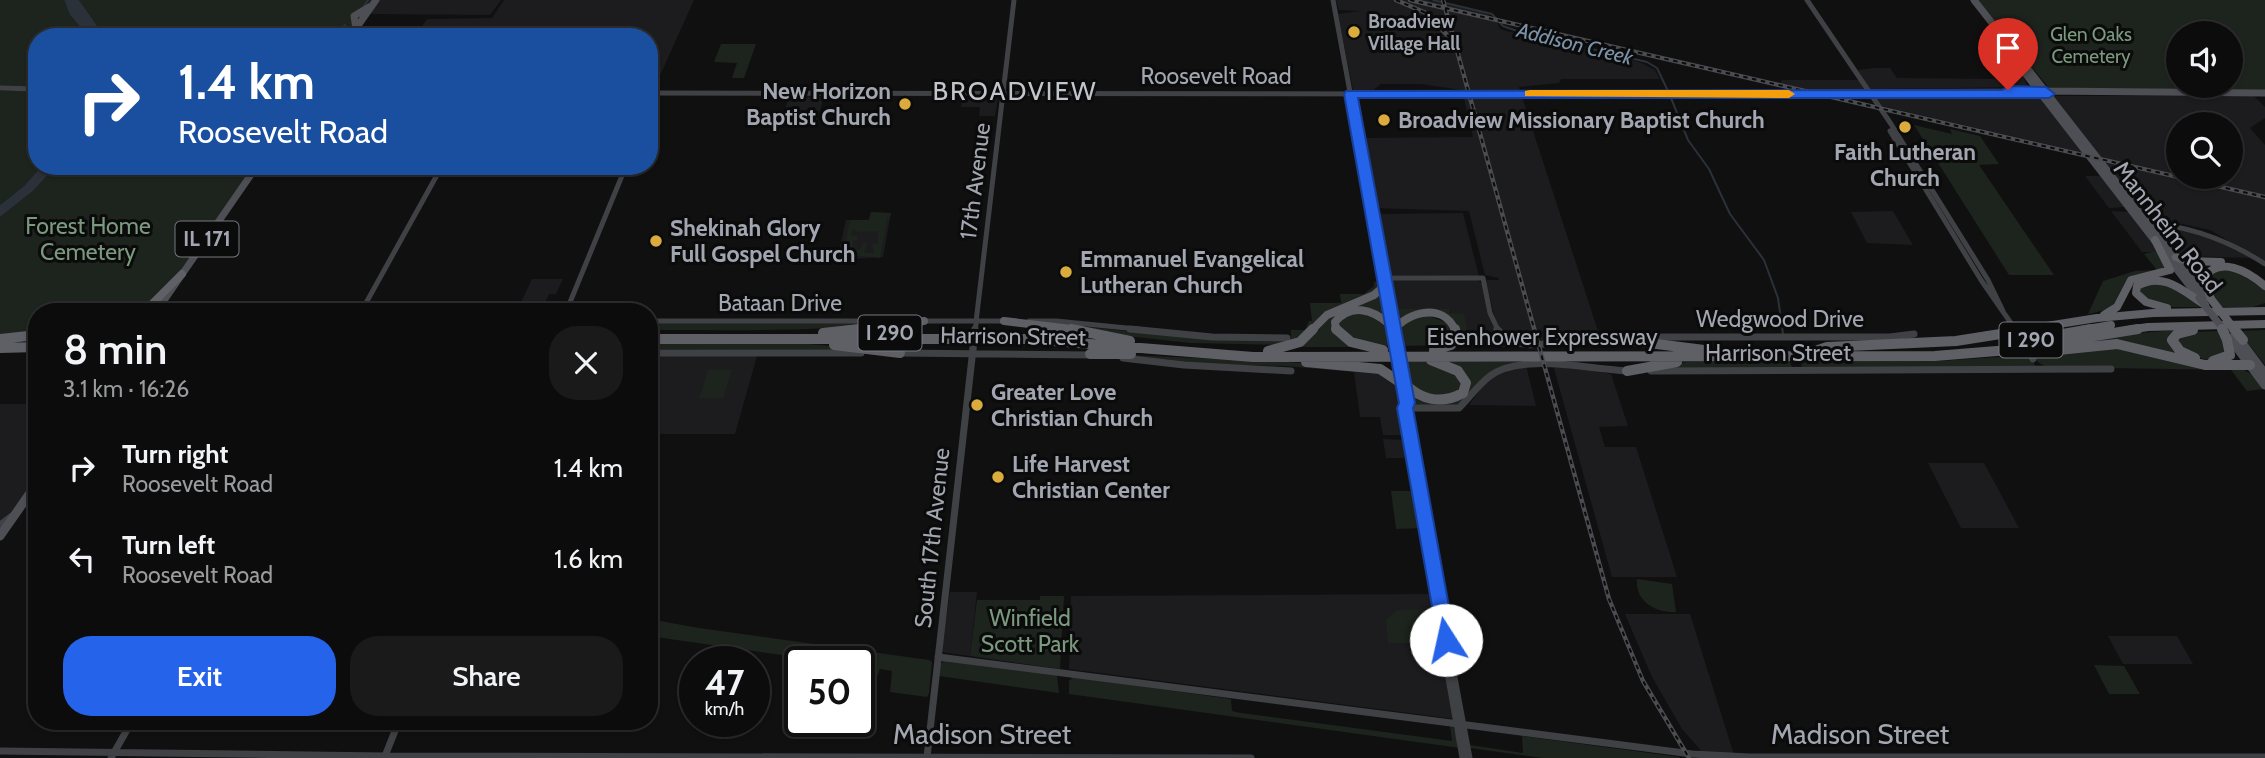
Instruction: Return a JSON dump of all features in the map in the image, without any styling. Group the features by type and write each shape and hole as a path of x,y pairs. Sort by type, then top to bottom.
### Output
{"highway":[{"path":"2097,318 2115,309 2133,278 2170,270 2155,240"},
{"path":"2176,257 2187,261 2235,264 2265,275"},
{"path":"2204,300 2204,279 2208,271 2216,267 2239,270 2265,286"},
{"path":"153,303 182,274"},
{"path":"2185,311 2151,304 2138,296 2136,288 2148,280 2164,281 2182,288 2204,300 2234,339"},
{"path":"1268,351 1300,342 1328,315 1374,295 1383,283"},
{"path":"1818,350 1827,347 1956,341 2097,318 2265,308"},
{"path":"1383,350 1346,339 1336,331 1335,322 1342,313 1364,309 1378,313 1393,334 1400,320 1410,314 1427,313 1443,318 1454,326 1457,338 1451,345 1434,350"},
{"name":"Eisenhower Expressway","path":"1798,353 1818,350 1974,347 2140,321 2265,318"},
{"path":"823,333 924,321"},
{"path":"1004,321 1074,329 1130,341"},
{"path":"2234,339 2230,355 2215,361 2186,355 2175,347 2172,340 2177,334 2193,330 2265,326"},
{"name":"Eisenhower Expressway","path":"658,333 1021,333 1268,351 1704,350 1966,354 2025,348 2148,327 2265,326"},
{"path":"2222,328 2247,350"},
{"path":"2,342 28,337"},
{"path":"1620,337 1625,340 1704,350"},
{"path":"788,339 900,353"},
{"name":"Eisenhower Expressway","path":"658,340 1053,340 1177,353 1254,357 1731,356 1781,353"},
{"path":"2,342 28,347"},
{"path":"1966,354 1992,356 2117,344 2205,365 2258,365"},
{"path":"1090,354 1177,353"},
{"path":"1627,371 1731,356"},
{"path":"1254,357 1373,368 1387,372 1415,394 1433,400 1454,398 1465,391 1465,380 1458,371 1417,357"}],"main road":[{"path":"1972,0 2043,92 2265,93"},
{"path":"356,28 354,16 375,1"},
{"name":"Mannheim Road","path":"2043,92 2102,173 2176,257 2222,328"},
{"name":"Mannheim Road","path":"2043,92 2128,194 2155,240 2204,300"},
{"path":"2102,173 2128,194"},
{"name":"IL 171","path":"162,303 251,175"},
{"path":"2234,339 2258,365 2265,385"},
{"path":"2247,350 2265,374"},
{"path":"0,536 28,495"}],"street":[{"name":"17th Avenue","path":"976,323 1014,0"},
{"path":"1333,0 1401,382 1407,403 1405,408 1446,640 1451,652 1463,758"},
{"path":"1809,0 1858,74 1979,277 2040,369"},
{"path":"0,88 28,89"},
{"name":"Roosevelt Road","path":"658,93 1374,94 1381,100 1386,94 1869,92"},
{"path":"1869,92 2043,92"},
{"path":"366,303 437,175"},
{"path":"570,303 621,175"},
{"path":"2146,223 2185,226 2210,232 2265,264"},
{"name":"Wedgwood Drive","path":"1383,283 1483,278 1499,332 1519,343 1553,343 1602,337 1901,337 1914,334"},
{"name":"Bataan Drive","path":"658,321 1056,321 1236,338 1287,338"},
{"name":"South 17th Avenue","path":"927,757 976,323"},
{"path":"14,351 28,350"},
{"name":"Harrison Street","path":"658,353 900,353 973,350 1090,354 1184,365 1291,371"},
{"name":"Harrison Street","path":"1405,408 1464,406 1486,379 1511,366 1558,363 1595,370 1627,371 2111,369"},
{"path":"0,525 16,512"},
{"name":"Madison Street","path":"938,657 1229,691 1662,751 1736,757 2265,757"},
{"path":"1460,724 1469,758"},
{"path":"113,755 127,730"},
{"path":"385,757 396,730"},
{"name":"Madison Street","path":"0,751 113,755 385,757 1251,758"}],"shaded area":[{"path":"64,0 79,0 99,28 81,28 70,15"},
{"path":"379,0 501,0 490,15 370,14"},
{"path":"504,0 694,0 658,80 658,28 421,28 427,19 492,18"},
{"path":"1336,0 1428,0 1483,12 1496,19 1500,29 1639,62 1655,70 1660,79 1561,79 1559,83 1519,87 1520,91 1476,96 1521,96 1599,334 1542,342 1539,335 1530,335 1531,342 1508,337 1496,322 1486,284 1487,280 1499,278 1485,275 1469,211 1374,208 1362,138 1473,137 1462,90 1421,84 1381,84 1372,91 1353,90 1338,14 1361,11 1339,10"},
{"path":"1989,67 2018,67 2028,87 1806,90 1780,84 1782,80 1864,80 1858,70 1875,68 1890,68 1897,78 1997,79"},
{"path":"789,96 824,97 817,121 782,121"},
{"path":"1875,96 2254,96 2265,107 2265,118 2250,128 2265,145 2265,195 2239,189 2243,189 2243,112 2166,112 2166,172 1882,106"},
{"path":"963,97 998,97 995,116 979,116 980,107 961,107"},
{"path":"2103,162 2166,176 2166,189 2221,189 2265,199 2265,262 2210,230 2150,217"},
{"path":"34,175 48,175 33,191 0,217 0,205"},
{"path":"2085,176 2101,176 2125,207 2109,208"},
{"path":"1378,211 1382,214 1463,213 1479,276 1388,275 1375,214"},
{"path":"1893,211 1913,245 1867,243 1851,212"},
{"path":"2111,211 2130,212 2159,252 2142,252"},
{"path":"871,212 891,213 883,257 837,260 846,220 869,220"},
{"path":"2162,229 2203,233 2253,258 2180,256 2163,233"},
{"path":"532,279 563,279 556,294 549,294 545,303 521,303"},
{"path":"1392,280 1478,280 1482,284 1493,326 1500,335 1469,335 1448,309 1392,309 1388,283"},
{"path":"658,355 757,356 735,434 658,434"},
{"path":"1526,365 1536,406 1469,405 1485,383 1497,374"},
{"path":"1553,365 1611,374 1628,426 1599,427 1605,447 1636,447 1677,577 1612,577"},
{"path":"1354,372 1390,375 1396,384 1404,435 1383,435 1380,417 1360,417"},
{"path":"0,404 28,404 28,489 0,524"},
{"path":"1383,439 1406,440 1410,458 1386,458"},
{"path":"1928,463 1984,463 2019,528 1961,528"},
{"path":"950,592 977,592 970,656 941,652"},
{"path":"1433,594 1455,719 1069,669 1071,596"},
{"path":"1625,614 1690,614 1734,755 1704,754 1682,729 1652,677"},
{"path":"2108,636 2177,636 2193,664 2123,664"}],"green space":[{"path":"0,0 64,0 70,15 81,28 28,28 28,84 0,86"},
{"path":"79,0 372,0 352,28 99,28"},
{"name":"Glen Oaks Cemetery","path":"1977,0 2265,0 2265,90 2243,90 2243,21 2166,21 2166,89 2049,88"},
{"path":"721,44 756,44 744,78 732,78 737,63 714,62"},
{"name":"Forest Home Cemetery","path":"0,91 28,91 28,175 34,175 0,205"},
{"path":"1914,125 1952,134 1950,129 1980,136 1999,164 1979,165 2054,275 2009,275"},
{"name":"Forest Home Cemetery","path":"48,175 248,175 184,267 150,303 28,303 28,331 0,335 0,217 33,191"},
{"path":"871,212 891,213 887,226 888,216 880,258 843,254 850,220 869,220","holes":["853,229 857,232 879,231 877,244 872,244 874,253 864,253 867,243 863,243 860,250 852,249 853,240 857,240 858,236 851,235"]},
{"path":"2145,236 2170,267 2126,281 2110,307 2088,314 2103,281 2135,271 2157,270 2144,254 2156,251"},
{"path":"2232,269 2265,288 2265,303 2253,307 2219,307 2207,282 2212,271"},
{"path":"1374,282 1379,282 1379,289 1356,299 1287,345 1190,343 1099,333 1060,324 1190,338 1285,341 1291,338 1291,330 1305,330 1309,321 1312,321 1310,303 1341,303 1340,294 1364,294 1374,286"},
{"path":"2159,282 2194,299 2200,307 2165,307 2143,298 2139,288"},
{"path":"1381,293 1386,319 1375,310 1335,318 1352,347 1295,347 1329,316"},
{"path":"1393,309 1449,309 1450,313 1464,314 1469,335 1498,335 1514,344 1532,347 1454,347 1451,321 1415,313 1396,323"},
{"path":"1360,311 1383,321 1389,346 1371,344 1341,333 1338,321 1341,317"},
{"path":"1427,315 1448,323 1454,335 1445,345 1400,346 1398,332 1401,321"},
{"path":"658,323 897,323 804,329 658,330"},
{"path":"2187,329 2174,333 2182,354 2083,341 2116,335"},
{"path":"2265,330 2265,365 2238,331"},
{"path":"2219,331 2228,350 2208,360 2189,355 2176,339 2190,332"},
{"path":"658,343 809,344 874,350 658,349"},
{"path":"2103,346 2244,370 2253,375 2263,389 2247,391 2231,370 2046,367 2038,362 2034,354"},
{"path":"1104,354 1289,362 1374,369 1390,375 1285,366 1204,364"},
{"path":"2027,355 2034,367 1803,369 1800,361 1940,361"},
{"path":"1403,360 1421,360 1452,370 1463,389 1434,398 1409,386"},
{"path":"1447,360 1520,362 1503,366 1458,405 1414,405 1410,402 1408,389 1426,400 1467,391"},
{"path":"1789,361 1793,369 1639,369 1687,362"},
{"path":"708,370 732,370 723,398 699,398"},
{"path":"1391,491 1416,491 1421,528 1396,529"},
{"path":"1637,579 1672,584 1676,612 1654,608 1643,600 1637,587"},
{"name":"Winfield Scott Park","path":"1040,596 1064,596 1060,669 970,656 977,600 1040,600"},
{"path":"1434,609 1440,643 1388,643 1386,620 1397,610"},
{"path":"658,621 828,646 784,646 784,655 770,653 770,646 719,646 658,637"},
{"path":"875,652 929,660 932,662 927,697 890,692 892,671 880,669 875,683"},
{"path":"944,660 1057,675 1059,693 939,676"},
{"path":"2094,665 2124,666 2140,694 2109,694"},
{"path":"1073,677 1231,699 1232,711 1241,713 1452,741 1450,726 1453,726 1460,748 1069,694 1069,681"},
{"path":"1522,736 1680,758 1543,758 1470,748 1470,745 1523,753"}],"waterway":[{"path":"364,6 368,0"},
{"name":"Addison Creek","path":"1433,0 1492,14 1503,26 1520,32 1647,62 1657,68 1667,89"},
{"path":"342,28 345,25"},
{"name":"Addison Creek","path":"1671,98 1688,140 1709,169 1730,214 1764,260 1778,298 1783,334"}],"railway":[{"path":"1396,0 1426,13 1449,37"},
{"path":"1410,0 1445,8"},
{"path":"1443,0 1445,8"},
{"path":"1445,8 2265,197"},
{"path":"1445,8 1609,599 1643,681 1689,758"}],"slow traffic":[{"path":"1530,93 1789,94"}],"place":[{"name":"Broadview Village Hall","path":"1354,32"},
{"name":"New Horizon Baptist Church","path":"905,104"},
{"name":"Broadview Missionary Baptist Church","path":"1384,120"},
{"name":"Faith Lutheran Church","path":"1905,127"},
{"name":"Shekinah Glory Full Gospel Church","path":"656,241"},
{"name":"Emmanuel Evangelical Lutheran Church","path":"1066,272"},
{"name":"Greater Love Christian Church","path":"977,405"},
{"name":"Life Harvest Christian Center","path":"998,477"}],"district":[{"name":"BROADVIEW","path":"1015,91"}],"route":[{"path":"1446,640 1386,282 1383,278 1350,94 2049,94 2046,91 2008,90"}]}
